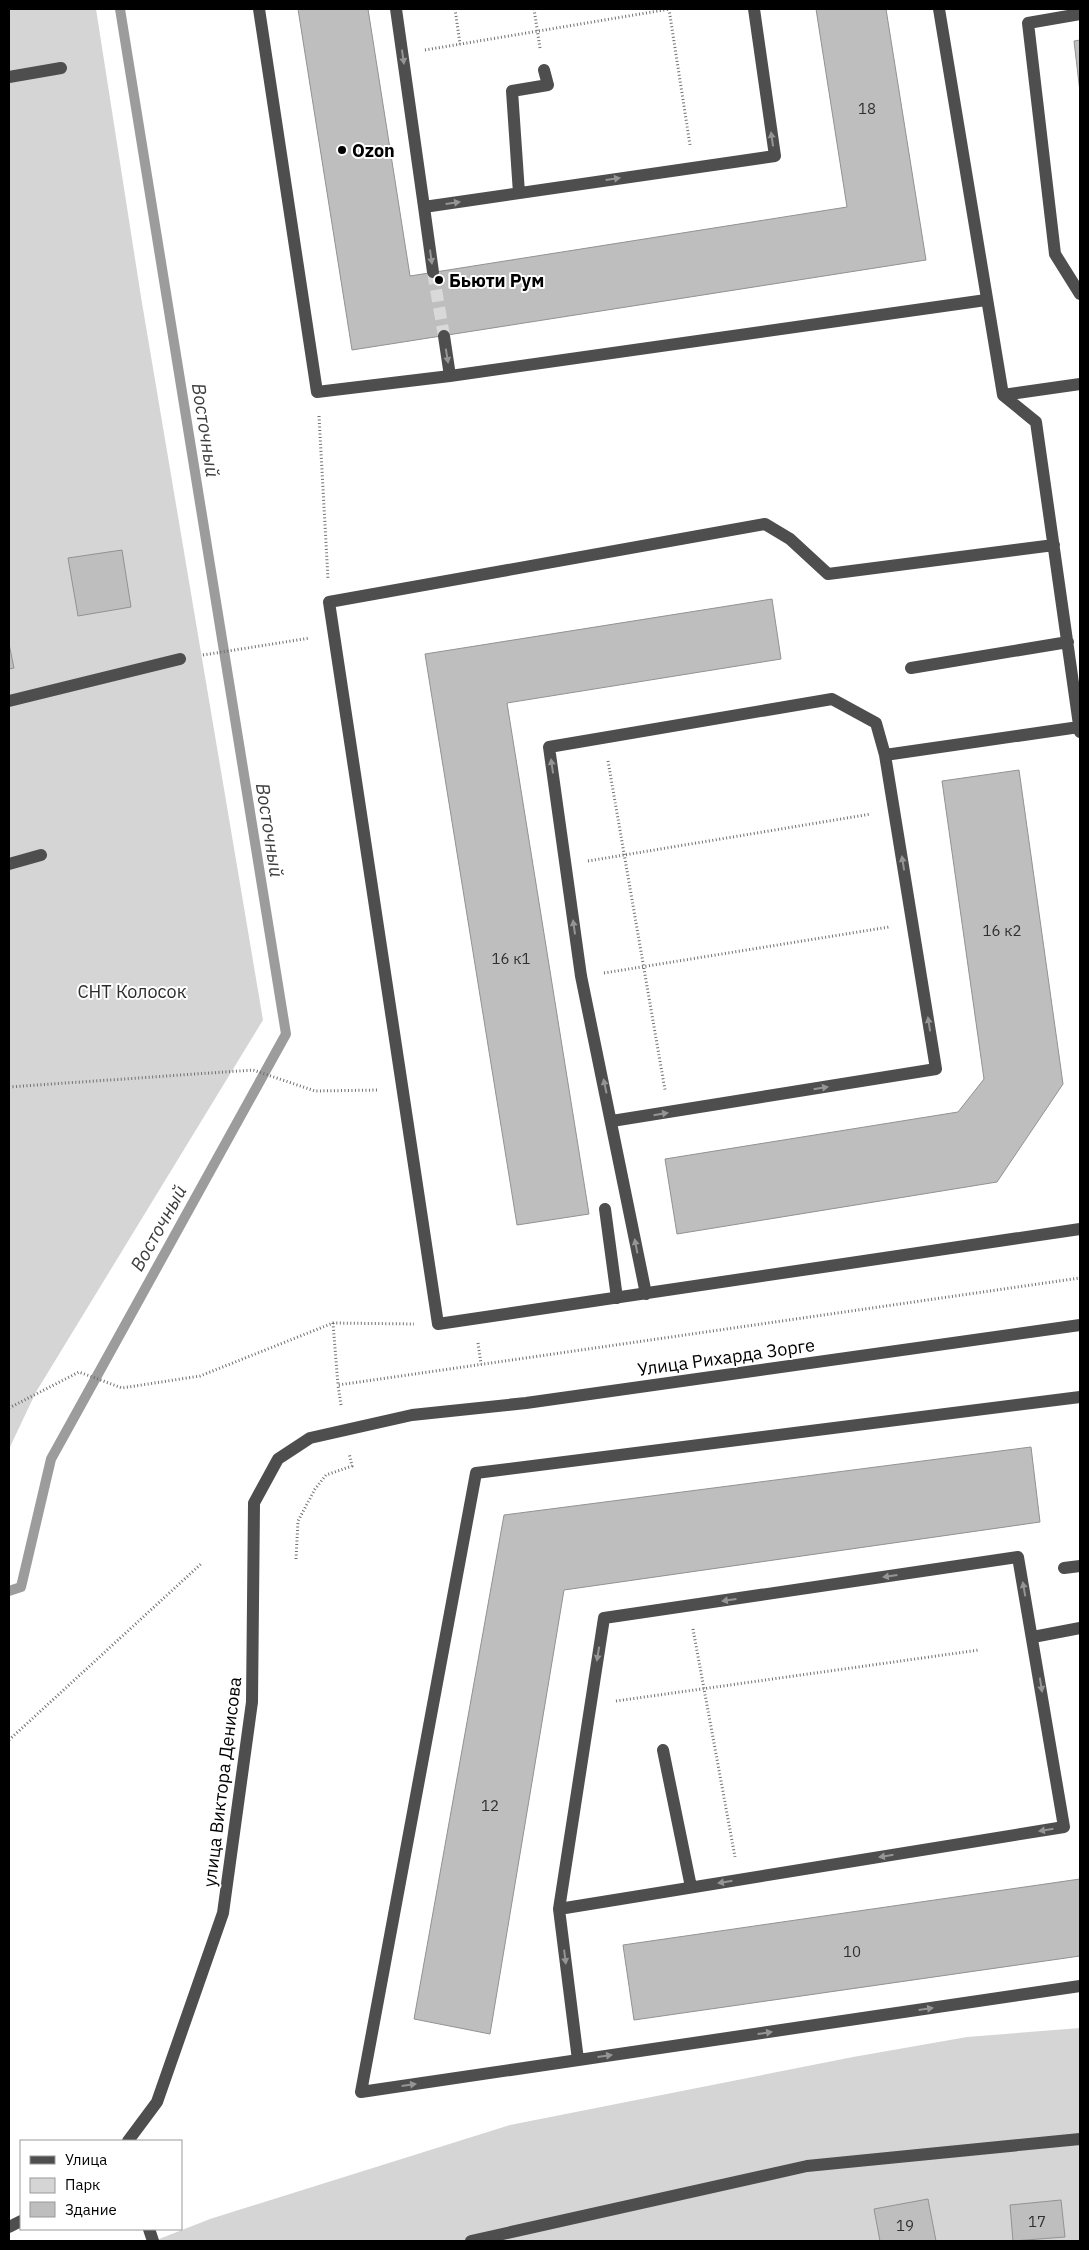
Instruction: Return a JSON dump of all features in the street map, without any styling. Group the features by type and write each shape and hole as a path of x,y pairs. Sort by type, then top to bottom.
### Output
{"street":[{"path":"259,9 317,392 450,376 986,300"},
{"path":"396,9 433,272"},
{"path":"424,207 775,156 754,9"},
{"path":"885,755 1080,730 1036,422 1003,395 939,9"},
{"path":"1080,14 1028,23 1055,254 1080,294"},
{"path":"9,77 61,68"},
{"path":"519,193 512,91 548,85 544,70"},
{"path":"444,336 450,376"},
{"path":"1003,395 1080,384"},
{"path":"1054,545 828,574 790,539 765,524 329,602 438,1324 1080,1229"},
{"path":"911,668 1068,642"},
{"path":"9,701 180,659"},
{"path":"612,1121 936,1070 895,810 885,755 876,723 832,699 549,747 581,976 646,1294"},
{"path":"9,864 41,856"},
{"path":"605,1209 617,1298"},
{"name":"Улица Рихарда Зорге","path":"377,1423 412,1415 526,1403 1080,1325"},
{"path":"1080,1397 476,1473 361,2092 1080,1986"},
{"name":"улица Виктора Денисова","path":"129,2140 157,2102 223,1913 252,1702 254,1503 278,1459 310,1438 377,1423"},
{"path":"558,1909 1064,1827 1018,1557 604,1618 558,1909 578,2060"},
{"path":"1064,1568 1080,1566"},
{"path":"1033,1637 1080,1628"},
{"path":"663,1750 691,1887"},
{"path":"471,2241 807,2166 1080,2139"}],"path":[{"path":"454,9 460,44"},
{"path":"534,9 544,70"},
{"path":"402,53 669,9 694,168"},
{"path":"317,392 329,602"},
{"path":"209,654 334,634"},
{"path":"604,738 668,1112"},
{"path":"566,865 895,810"},
{"path":"581,976 913,924"},
{"path":"9,1087 253,1070 315,1091 403,1090"},
{"path":"338,1385 1080,1278"},
{"path":"9,1408 79,1372 122,1388 200,1376 333,1323 438,1324"},
{"path":"296,1559 298,1521 315,1489 326,1475 352,1466 338,1385 333,1323"},
{"path":"9,1740 202,1563"},
{"path":"688,1606 739,1880"},
{"path":"590,1704 979,1650"}],"green space":[{"name":"СНТ Колосок","path":"9,9 96,9 141,297 263,1020 36,1392 9,1449"},
{"path":"1080,2028 1080,2241 154,2241 210,2219 510,2125 853,2057 967,2037"}],"building":[{"path":"298,9 368,9 410,276 847,207 816,9 886,9 926,260 352,350"},
{"path":"1080,40 1080,92 1074,41"},
{"path":"122,550 131,607 78,616 68,558"},
{"path":"772,599 781,659 507,703 589,1214 517,1225 425,654"},
{"path":"9,644 14,668 9,669"},
{"path":"1019,770 1063,1084 997,1182 677,1234 665,1159 958,1112 984,1079 942,781"},
{"path":"1031,1447 1040,1522 564,1590 490,2034 414,2019 504,1515"},
{"path":"1080,1879 1080,1956 634,2020 623,1945"},
{"path":"928,2199 936,2241 880,2241 874,2209"},
{"path":"1061,2200 1065,2237 1013,2241 1010,2205"}],"waterway":[{"name":"Восточный","path":"9,1591 21,1587 51,1459 286,1034 120,9"}],"tunnel":[{"path":"433,272 444,336"}],"place":[{"name":"Ozon","path":"342,150"},
{"name":"Бьюти Рум","path":"439,280"}]}
